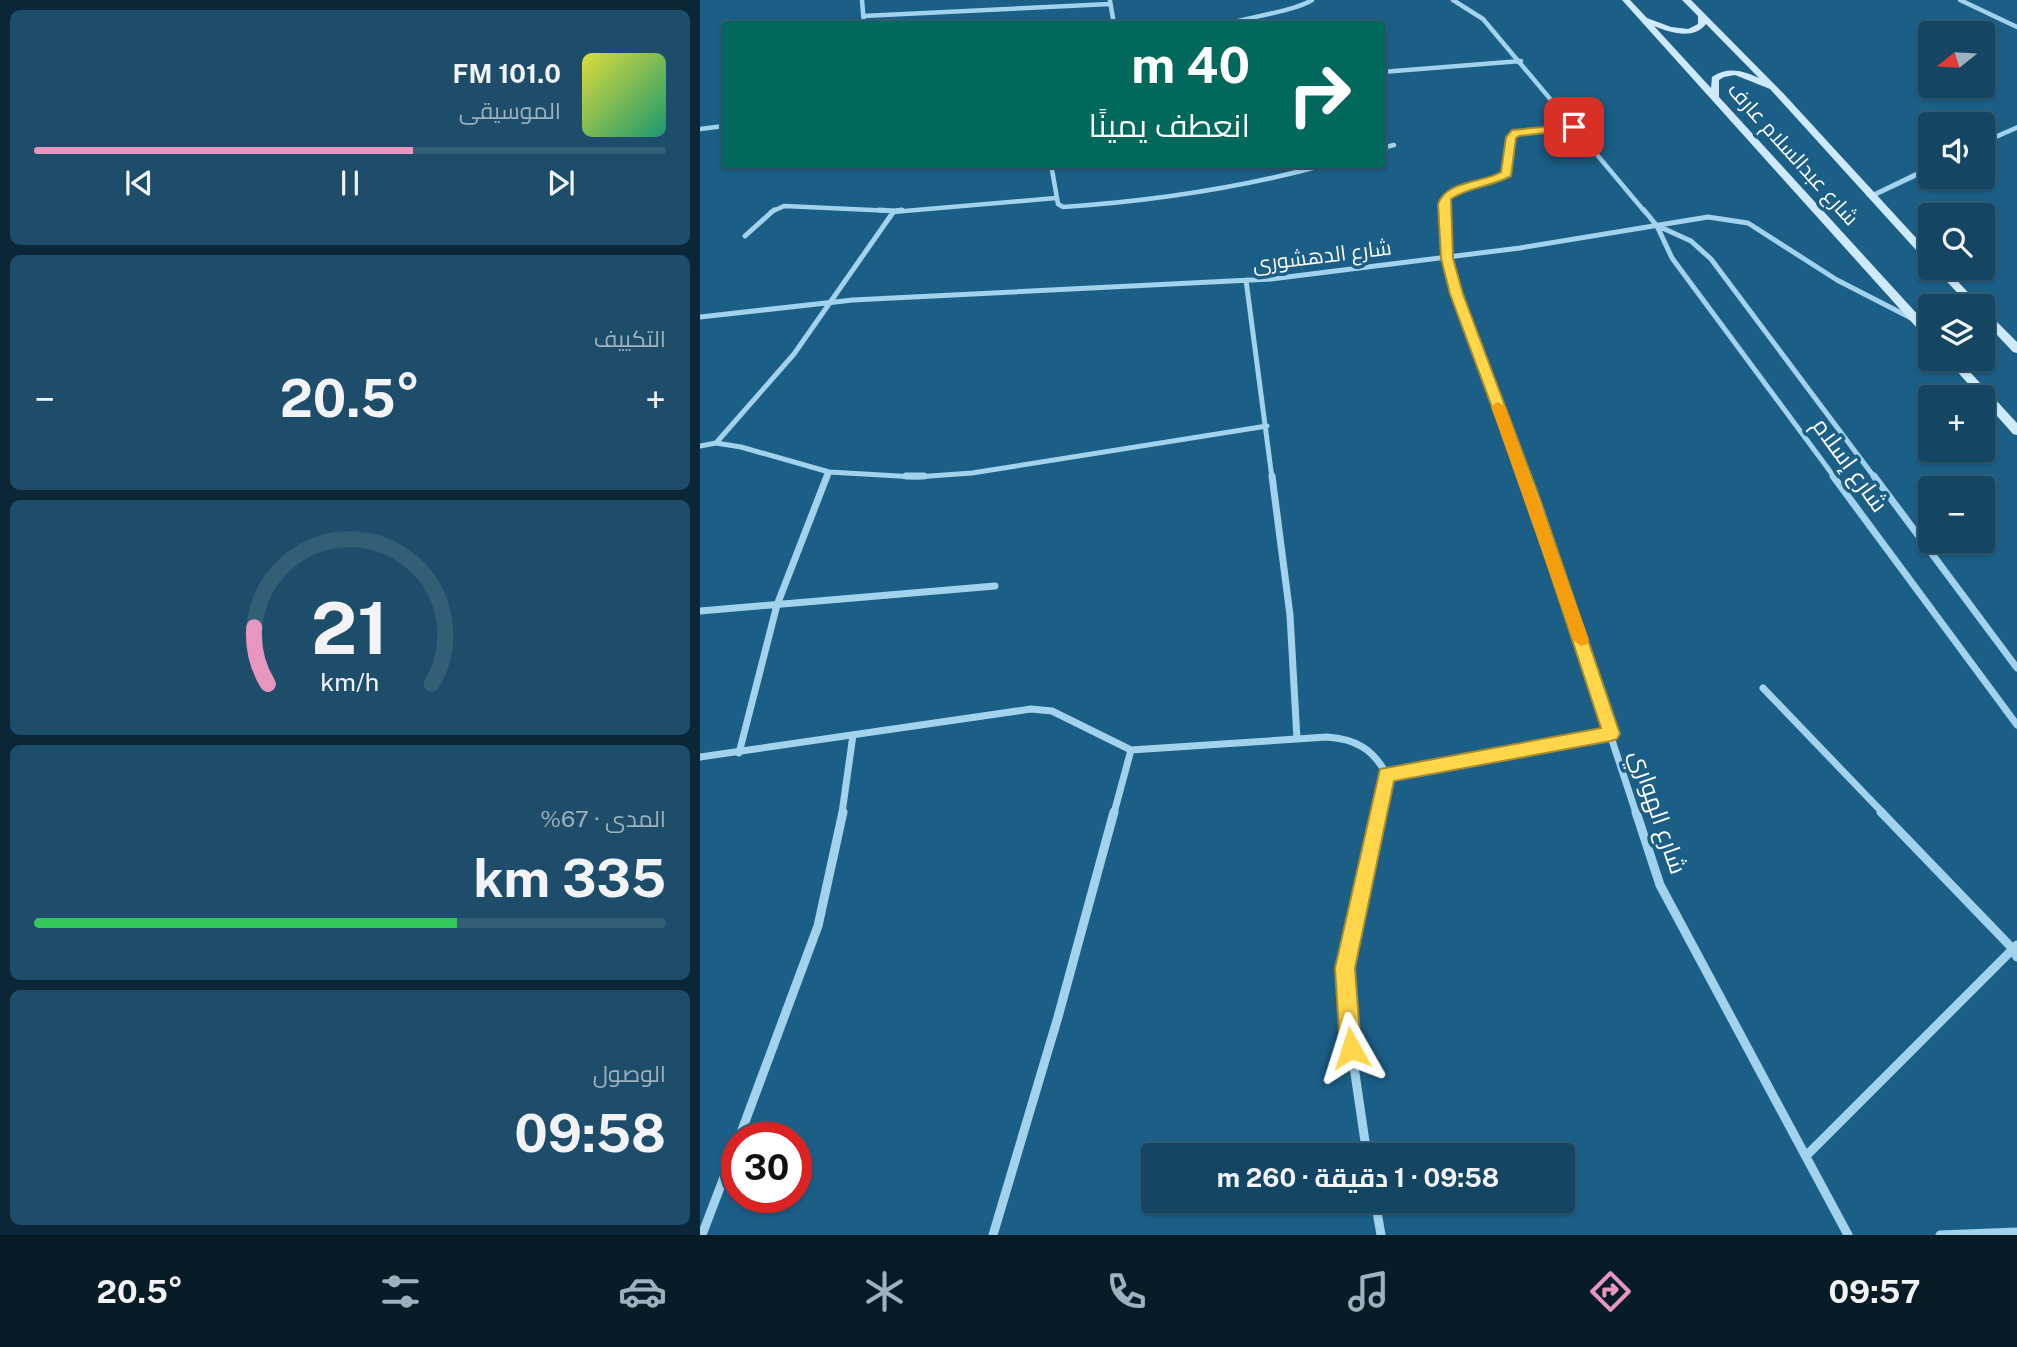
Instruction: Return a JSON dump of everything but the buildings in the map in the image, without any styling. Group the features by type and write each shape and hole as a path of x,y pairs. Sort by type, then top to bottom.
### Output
{"main road":[{"name":"شارع عبدالسلام عارف","path":"1626,0 1917,321"},
{"name":"شارع عبدالسلام عارف","path":"1686,0 1778,91 1918,246"},
{"path":"1643,18 1684,32 1699,28 1702,15"},
{"path":"1716,97 1715,79 1725,73 1744,75 1778,91"},
{"path":"1951,280 1964,294"},
{"path":"1995,326 2017,349"},
{"path":"1963,371 2017,431"}],"street":[{"path":"862,0 864,21"},
{"path":"1235,21 1303,6 1312,0"},
{"name":"شارع إسلام","path":"1453,0 1483,19 1521,61 1657,226 1672,258 2017,725"},
{"path":"1960,0 2017,27"},
{"path":"863,16 948,11 1010,11 1110,2 1113,21"},
{"path":"1386,72 1521,61"},
{"path":"700,129 721,126"},
{"name":"شارع الهواري","path":"1574,127 1516,133 1511,137 1507,174 1492,182 1451,193 1444,204 1447,258 1456,294 1533,499 1660,885 1849,1235"},
{"path":"1995,138 2017,127"},
{"path":"1386,147 1394,145"},
{"path":"1052,168 1056,198 1058,204 1063,207 1152,201 1266,182 1314,168"},
{"path":"1870,196 1918,174"},
{"path":"745,236 772,211 784,206 894,211 1056,198"},
{"path":"716,443 794,354 894,211"},
{"name":"شارع الدهشورى","path":"700,317 832,302 1246,280 1447,258 1708,217 1748,223 1837,279 1917,321"},
{"name":"شارع إسلام","path":"1657,226 1690,241 1711,259 2017,667"},
{"path":"1246,280 1290,615 1297,739"},
{"path":"700,446 716,443 741,447 830,472 916,477 972,473 1267,426"},
{"path":"739,753 777,605 830,472"},
{"path":"700,611 995,586"},
{"path":"1763,688 2016,950 1807,1155"},
{"path":"700,757 1031,709 1052,711 1131,750 1297,739 1347,738 1362,743 1378,756 1387,775 1345,968 1348,1026 1365,1143"},
{"path":"1387,775 1611,734"},
{"path":"745,1122 818,926 840,831 853,735"},
{"path":"993,1235 1058,1017 1131,750"},
{"path":"702,1235 721,1185"},
{"path":"1377,1213 1381,1235"},
{"path":"1940,1235 2017,1232"}],"slow traffic":[{"path":"1498,406 1581,640"}],"route":[{"path":"1351,1048 1345,968 1387,775 1611,734 1533,499 1456,294 1447,258 1446,198 1458,189 1492,182 1507,174 1513,134 1520,131 1574,127"}]}
